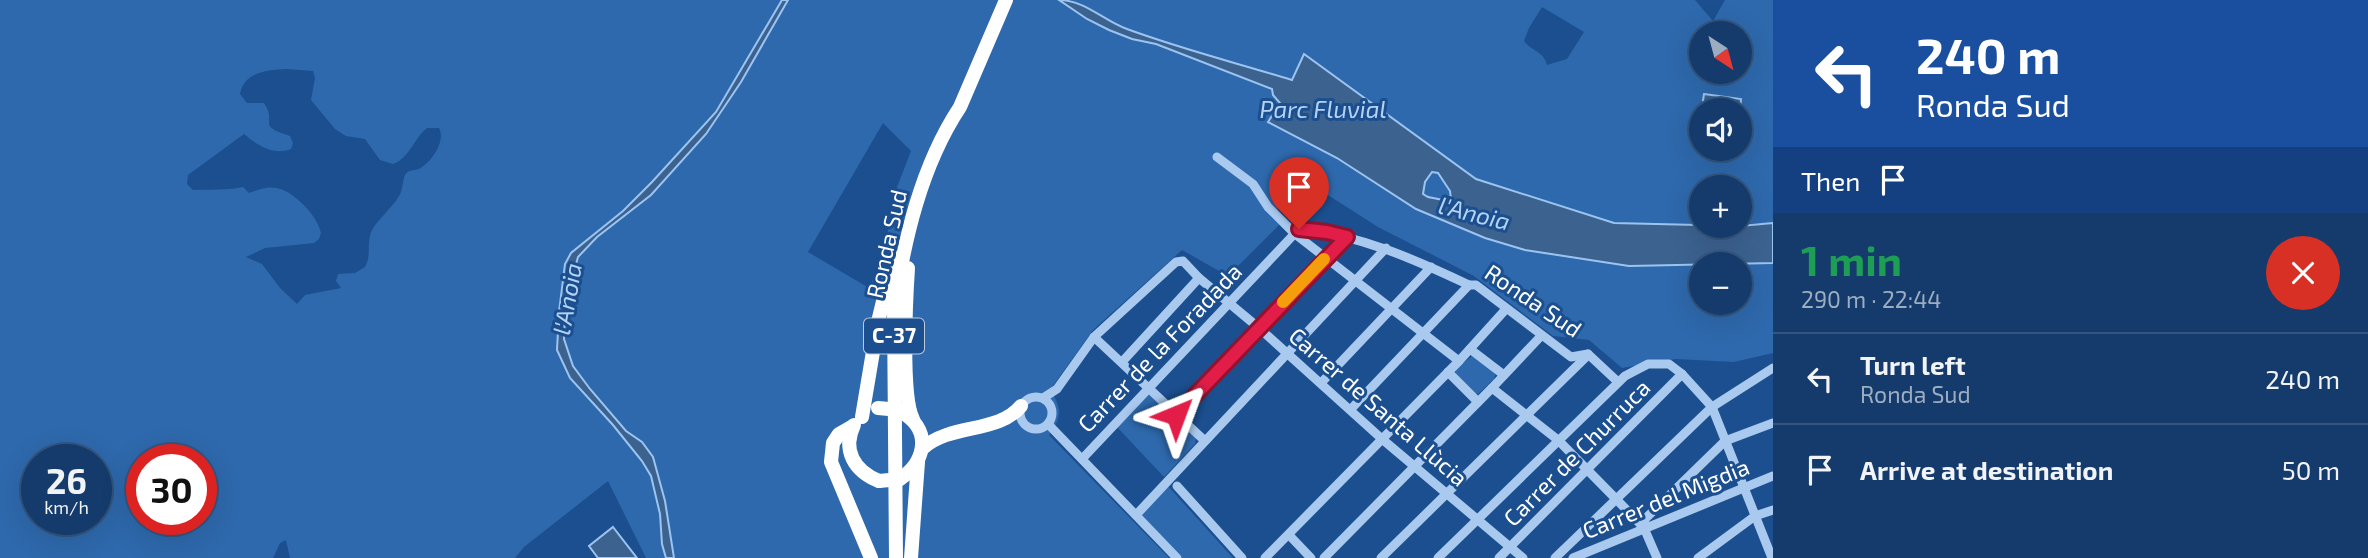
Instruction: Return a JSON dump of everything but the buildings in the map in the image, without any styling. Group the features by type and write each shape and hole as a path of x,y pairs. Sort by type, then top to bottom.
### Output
{"highway":[{"name":"Ronda Sud","path":"896,558 894,309 900,268 925,180 1006,0"},
{"path":"944,434 920,455 912,469 900,479 879,481 866,476 853,463 849,440 857,421 894,258 925,165 950,122"},
{"path":"911,558 920,455 916,424 907,404 908,270 915,228 950,122"},
{"path":"871,558 831,462 833,443 839,435 878,408 900,411 934,435 1003,420 1021,406"},
{"path":"1003,420 1023,423"}],"street":[{"path":"1217,156 1253,184 1268,207 1295,234 1458,361"},
{"name":"Ronda Sud","path":"1295,234 1299,229 1347,237 1386,248 1469,285 1476,285 1571,357 1588,355"},
{"name":"Carrer de la Foradada","path":"1082,458 1295,234"},
{"path":"1176,415 1347,237"},
{"path":"1136,515 1386,248"},
{"name":"Carrer de Santa Llùcia","path":"1094,337 1176,262 1183,261 1382,439 1523,558"},
{"path":"1321,383 1431,267"},
{"path":"1122,362 1199,278"},
{"path":"1351,409 1469,285"},
{"path":"1265,558 1506,310"},
{"path":"1324,558 1541,336"},
{"path":"1043,398 1052,410 1051,420 1038,429 1027,427 1020,415 1021,406 1028,399 1043,398 1057,389 1094,337 1205,441"},
{"path":"1470,349 1504,375"},
{"path":"1381,558 1588,355 1618,382"},
{"path":"1438,558 1618,382 1638,368 1658,363 1668,364 1682,374 1712,407 1772,558"},
{"path":"1555,558 1712,407 1773,368"},
{"path":"1448,372 1478,402"},
{"name":"Carrer de Churruca","path":"1499,558 1682,374"},
{"path":"1492,388 1558,440 1617,500 1644,528 1657,558"},
{"path":"1644,528 1645,519 1725,441 1773,423"},
{"path":"1048,424 1177,558"},
{"name":"Carrer del Migdia","path":"1573,558 1771,478"},
{"path":"1177,486 1242,558"},
{"path":"1698,558 1755,516 1773,510"},
{"path":"1289,535 1311,558"}],"shaded area":[{"path":"0,0 782,0 716,112 652,182 623,211 571,253 565,264 557,350 570,378 613,425 651,476 666,558 646,558 608,481 524,547 515,558 290,558 286,540 280,543 273,558 0,558","holes":["287,69 313,71 315,78 311,100 335,129 346,136 365,139 380,160 393,164 399,161 427,128 439,128 441,139 433,156 424,166 407,173 399,196 372,230 365,267 355,273 338,274 336,281 341,288 305,295 297,304 280,288 262,264 246,257 265,248 314,243 319,239 319,226 304,205 290,193 276,188 249,193 243,187 193,190 187,184 188,175 244,134 272,150 291,149 293,143 290,136 270,126 268,110 264,103 247,103 240,94 246,81 264,72"]},
{"path":"788,0 1059,0 1087,19 1132,39 1156,44 1272,89 1273,95 1280,102 1269,123 1337,158 1416,209 1485,238 1525,250 1629,266 1689,265 1689,315 1752,315 1752,263 1773,263 1773,353 1734,362 1676,359 1622,368 1589,340 1553,336 1474,276 1378,227 1295,174 1281,173 1273,184 1280,224 1228,276 1182,250 1093,330 1050,390 1057,402 1059,413 1049,435 1169,558 674,558 665,501 653,457 642,442 626,431 573,366 564,339 565,315 578,257 597,237 651,195 706,134 741,82","holes":["883,123 911,151 894,195 893,212 878,267 869,288 808,252"]},
{"path":"1071,0 1695,0 1713,21 1725,0 1773,0 1773,223 1752,224 1752,175 1689,175 1689,225 1614,223 1475,179 1304,54 1292,80 1178,47 1123,27","holes":["1542,7 1584,32 1567,59 1547,65 1543,57 1524,41"]},
{"path":"1432,172 1437,173 1450,191 1451,200 1448,202 1423,194 1425,182"},
{"path":"1473,355 1496,373 1494,379 1478,394 1472,393 1455,375 1456,369"},
{"path":"1149,394 1196,438 1195,444 1164,477 1117,427"},
{"path":"1167,485 1233,558 1181,558 1141,517 1143,511"}],"water":[{"path":"782,0 788,0 741,82 706,134 651,195 597,237 578,257 569,290 564,339 573,366 626,431 642,442 653,457 665,501 674,558 666,558 651,476 613,425 570,378 557,350 565,264 571,253 623,211 652,182 716,112"},
{"name":"Parc Fluvial","path":"1059,0 1077,3 1147,36 1292,80 1304,54 1476,179 1614,223 1689,225 1689,238 1752,238 1752,225 1773,223 1773,263 1752,263 1752,252 1689,252 1689,265 1629,266 1525,250 1485,238 1416,209 1337,158 1268,122 1280,103 1273,95 1272,89 1156,44 1109,30","holes":["1432,172 1438,173 1450,191 1451,199 1448,201 1423,194 1425,182"]},
{"path":"1704,94 1734,98 1703,98"},
{"path":"613,527 637,558 598,558 589,546"}],"slow traffic":[{"path":"1283,302 1324,259"}],"route":[{"path":"1176,415 1347,237 1299,229"}],"water label":[{"name":"l'Anoia","path":"1474,214"},
{"name":"l'Anoia","path":"568,299"}]}
